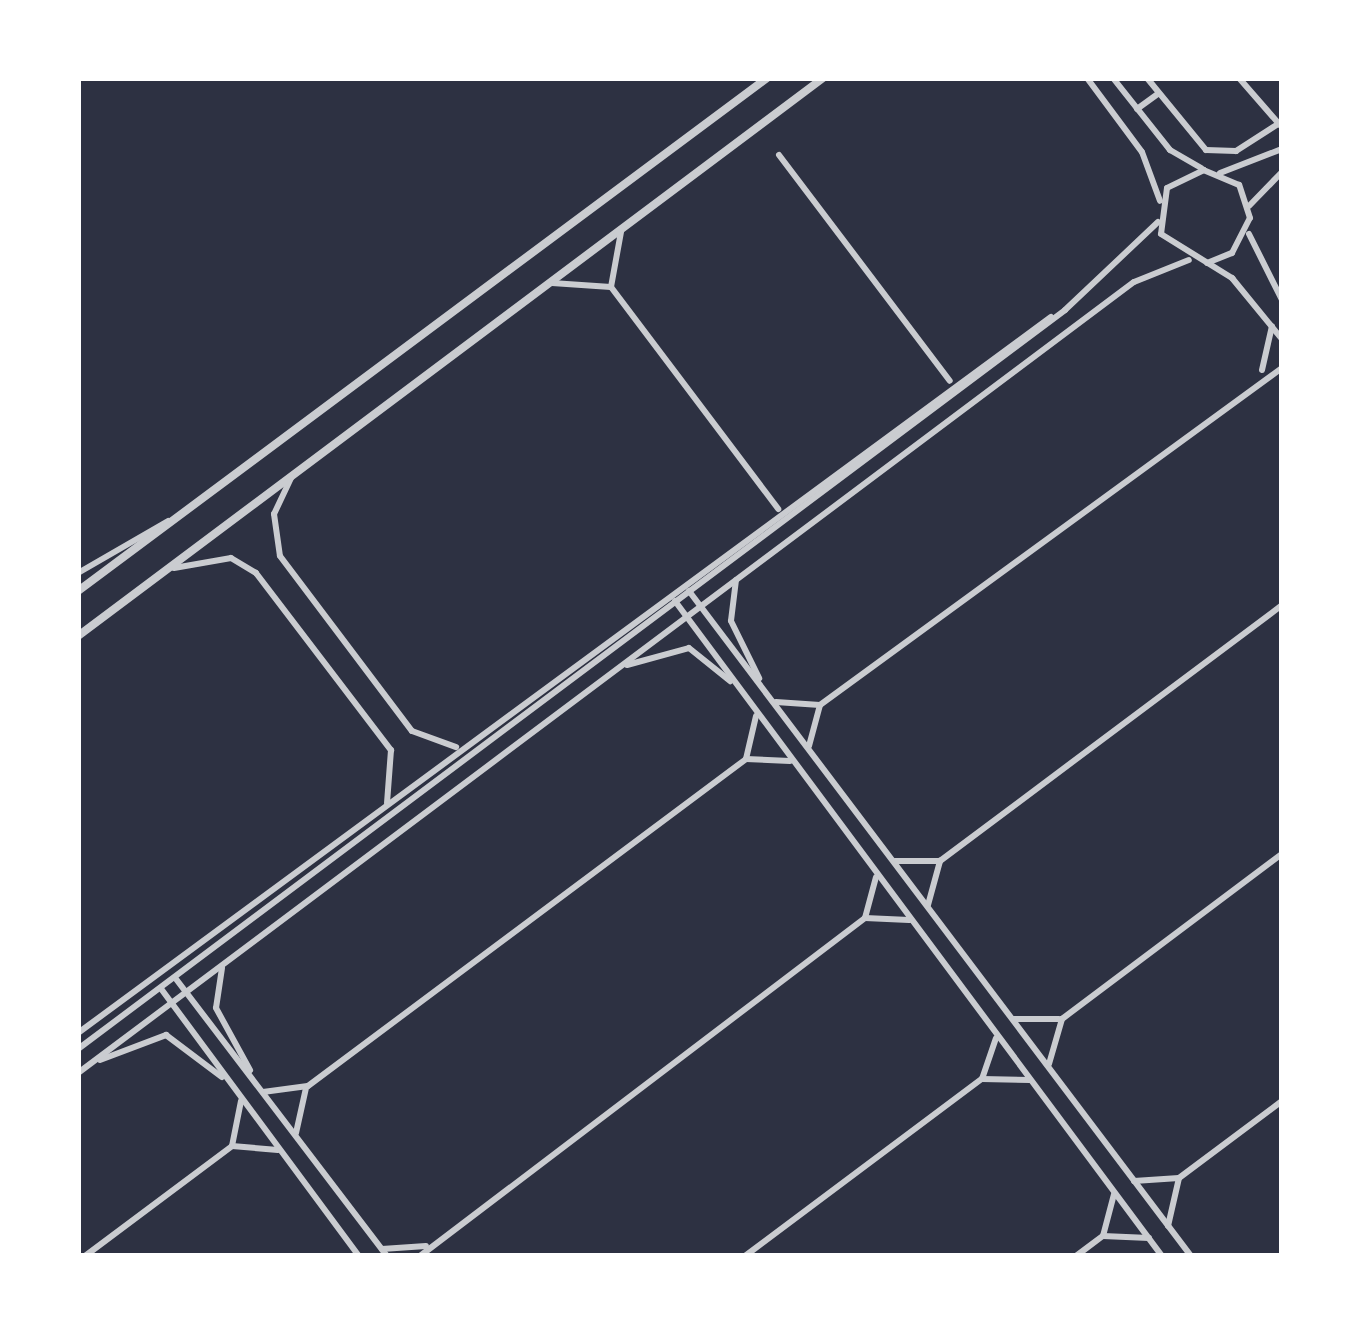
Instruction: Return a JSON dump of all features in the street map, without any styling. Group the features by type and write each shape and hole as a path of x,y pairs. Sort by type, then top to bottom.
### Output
{"street":[{"path":"78,591 767,78"},
{"path":"78,636 823,78"},
{"path":"78,1049 1065,310 1158,222 1160,200 1142,152 1087,78"},
{"path":"1113,78 1136,109 1204,170"},
{"path":"1147,78 1216,152 1280,125 1239,78"},
{"path":"1136,109 1158,94"},
{"path":"1160,200 1177,178 1204,170 1220,172 1282,148"},
{"path":"779,155 950,381"},
{"path":"1220,172 1249,206"},
{"path":"1282,172 1249,206 1248,231 1282,300"},
{"path":"1158,222 1189,260"},
{"path":"621,231 611,287 778,509"},
{"path":"1207,262 1248,231"},
{"path":"78,1073 1134,282 1189,260 1207,262 1282,340"},
{"path":"550,283 611,287"},
{"path":"78,1033 950,381 1065,310"},
{"path":"1261,374 1272,326"},
{"path":"809,750 820,705 1261,374 1282,368"},
{"path":"292,476 274,514 280,556 412,731 460,747"},
{"path":"78,573 172,520"},
{"path":"164,571 216,557 256,572 391,750 387,803"},
{"path":"737,579 729,614 762,687"},
{"path":"689,590 1191,1256"},
{"path":"675,601 1162,1256"},
{"path":"892,860 940,861 1282,605"},
{"path":"617,668 689,648 737,687"},
{"path":"772,701 820,705"},
{"path":"746,759 756,713"},
{"path":"263,1092 308,1086 746,759 793,762"},
{"path":"1012,1019 1062,1018 1282,854"},
{"path":"929,908 940,861"},
{"path":"865,918 876,872"},
{"path":"420,1256 427,1246 865,918 911,920"},
{"path":"224,963 216,1008 254,1079"},
{"path":"176,979 384,1252 427,1246"},
{"path":"162,989 359,1256"},
{"path":"1049,1068 1062,1018"},
{"path":"745,1256 982,1078 996,1034"},
{"path":"91,1063 166,1035 230,1082"},
{"path":"982,1078 1030,1081"},
{"path":"296,1136 308,1086"},
{"path":"232,1146 241,1098"},
{"path":"1134,1180 1179,1178 1282,1101"},
{"path":"85,1256 232,1146 282,1151"},
{"path":"1168,1226 1179,1178"},
{"path":"1103,1236 1114,1192"},
{"path":"1076,1256 1103,1236 1149,1238"}]}
